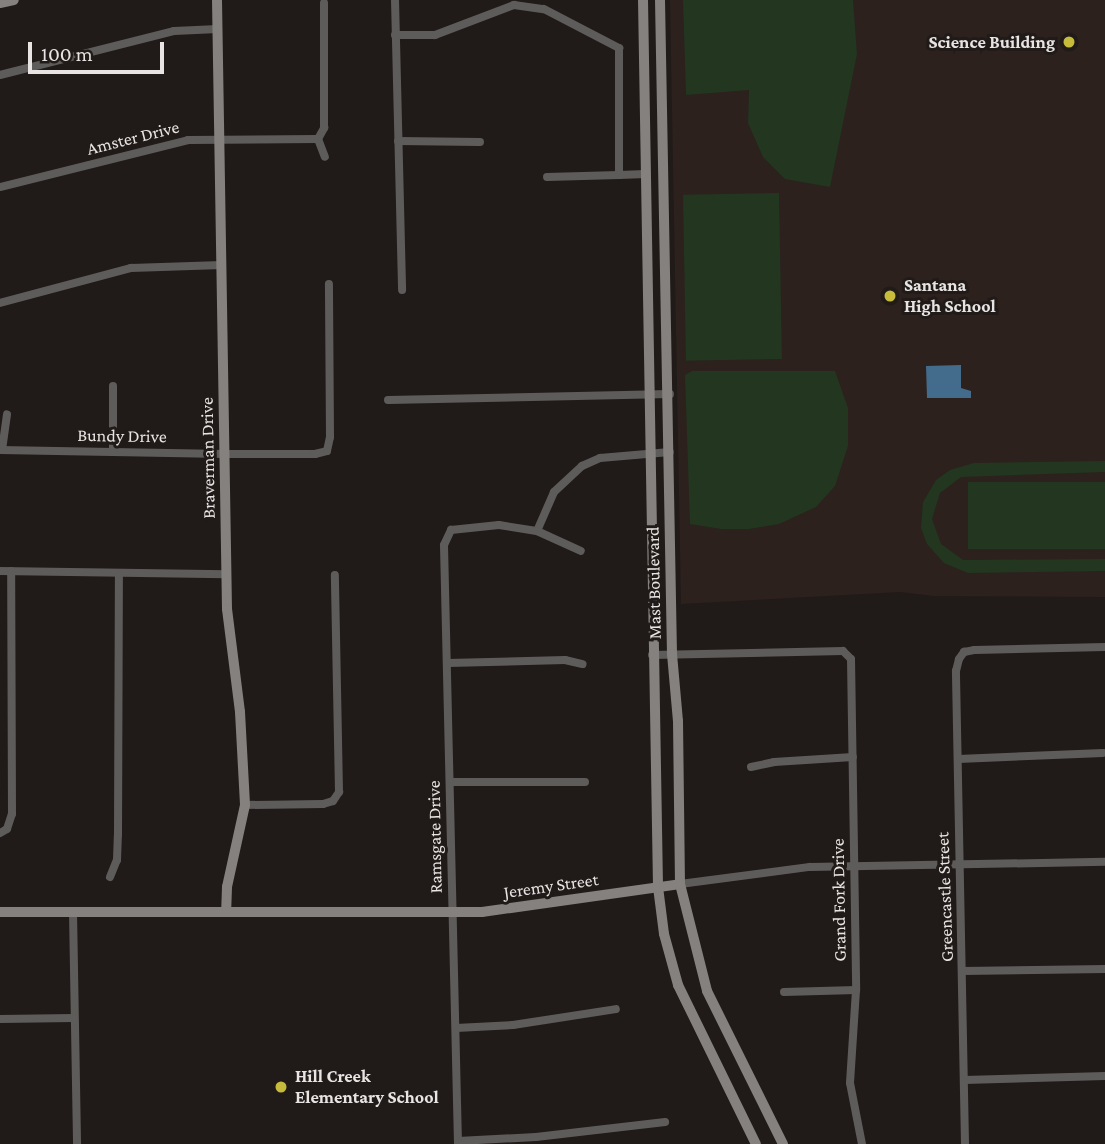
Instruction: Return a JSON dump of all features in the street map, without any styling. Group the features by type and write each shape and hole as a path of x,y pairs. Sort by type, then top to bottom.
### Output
{"street":[{"path":"0,3 14,0"},
{"name":"Braverman Drive","path":"217,0 229,633 240,712 245,805 227,887 226,912"},
{"path":"395,0 402,290"},
{"name":"Mast Boulevard","path":"643,0 658,887 664,934 678,985 756,1144"},
{"name":"Mast Boulevard","path":"660,0 670,394 672,654 678,721 680,884 706,991 783,1144"},
{"path":"324,2 324,128 318,139 325,157"},
{"path":"396,35 435,35 488,12 514,5 544,9 619,48 619,175"},
{"path":"0,75 174,31 218,29"},
{"name":"Amster Drive","path":"0,187 188,139 318,139"},
{"path":"398,141 480,142"},
{"path":"547,177 646,174"},
{"path":"0,303 131,268 222,265"},
{"name":"Bundy Drive","path":"1,450 225,454 315,454 327,451 330,437 329,284"},
{"path":"113,386 113,452"},
{"path":"388,400 670,394"},
{"path":"1,450 7,414"},
{"path":"581,551 537,531 549,500 574,472 600,458 670,452"},
{"name":"Ramsgate Drive","path":"458,1142 444,545 451,530 491,525 537,531"},
{"path":"0,570 228,574"},
{"path":"0,833 7,829 12,814 11,571"},
{"path":"110,877 117,860 118,835 119,573"},
{"path":"245,805 323,804 333,801 339,792 335,575"},
{"name":"Greencastle Street","path":"965,1144 956,671 964,652 989,649 1105,647"},
{"name":"Grand Fork Drive","path":"672,654 842,651 847,655 852,669 856,990 850,1083 862,1144"},
{"path":"652,655 672,654"},
{"path":"448,663 565,660 583,664"},
{"path":"958,759 1103,753"},
{"path":"751,767 774,762 853,757"},
{"path":"450,782 585,782"},
{"name":"Jeremy Street","path":"0,912 502,911 810,867 1105,862"},
{"path":"73,912 77,1144"},
{"path":"962,971 1105,969"},
{"path":"783,992 856,990"},
{"path":"456,1028 513,1025 616,1009"},
{"path":"0,1019 74,1018"},
{"path":"964,1080 1105,1076"},
{"path":"458,1142 536,1137 665,1122"}],"shaded area":[{"name":"Santana High School","path":"670,0 1105,0 1105,597 934,596 900,592 681,604"}],"green space":[{"path":"683,0 853,0 857,54 830,187 785,179 763,157 748,123 749,90 686,95"},
{"path":"779,193 782,359 686,361 683,195"},
{"path":"692,371 835,371 848,408 848,446 835,486 816,507 779,524 749,529 721,529 690,524 685,375"},
{"path":"1105,461 1105,472 961,477 940,493 932,519 941,544 963,560 1105,559 1105,571 968,573 944,563 927,544 921,528 923,502 936,480 950,470 974,463"},
{"path":"968,482 1105,482 1105,549 968,549"}],"water":[{"path":"961,365 961,388 971,391 971,398 927,398 926,366"}],"place":[{"name":"Science Building","path":"1069,42"},
{"name":"Santana High School","path":"890,296"},
{"name":"Hill Creek Elementary School","path":"281,1087"}]}
